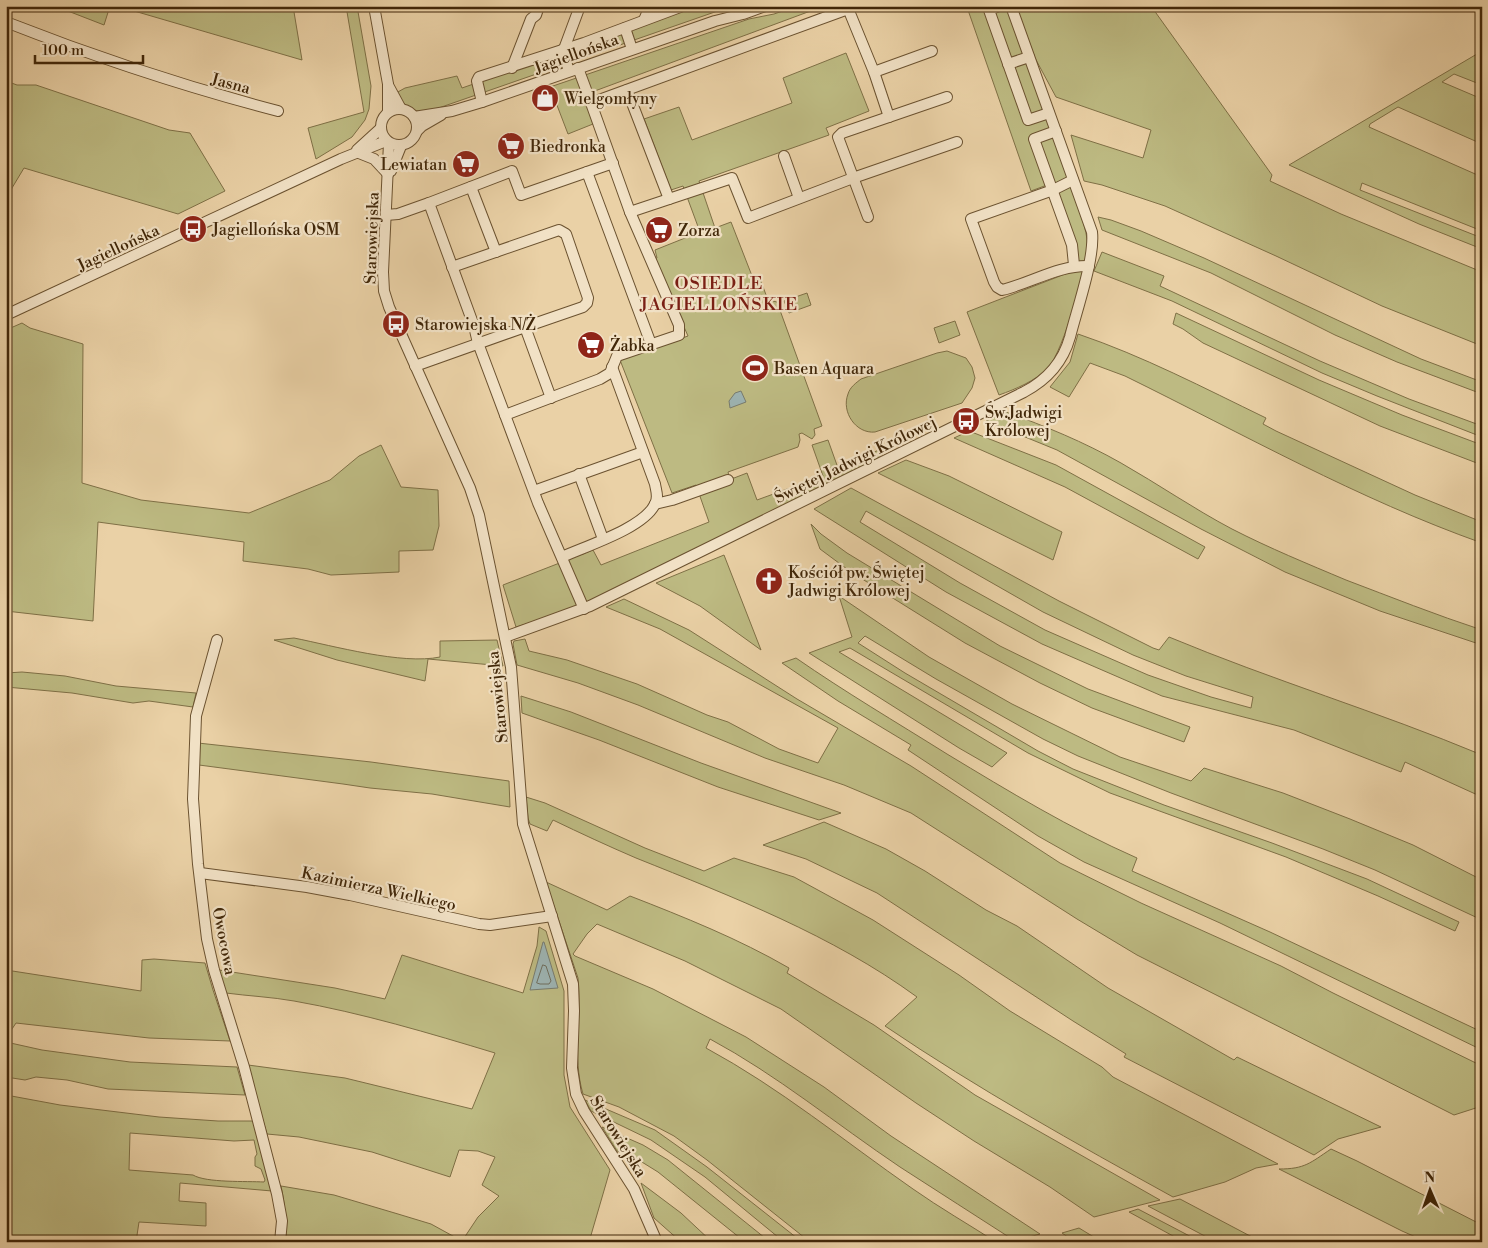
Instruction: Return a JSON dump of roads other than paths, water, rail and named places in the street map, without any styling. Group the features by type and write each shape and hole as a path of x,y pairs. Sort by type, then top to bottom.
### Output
{"street":[{"path":"374,6 388,84 388,112"},
{"path":"512,68 531,19 536,15 539,6"},
{"path":"505,415 600,379 610,373 617,356 679,335 680,330 630,212 591,103 563,49 580,6"},
{"path":"644,20 650,6"},
{"path":"482,102 477,81 479,77 512,68 683,6"},
{"name":"Jagiellońska","path":"715,20 741,6"},
{"name":"Jagiellońska","path":"414,117 446,112 482,102 715,20 744,14 765,6"},
{"path":"999,6 989,10 1028,120 1049,113"},
{"name":"Świętej Jadwigi Królowej","path":"505,637 584,608 1035,386 1054,369 1067,348 1088,266 1093,241 1092,232 1011,6"},
{"path":"591,103 848,8 874,72 889,117"},
{"name":"Jasna","path":"6,22 137,70 213,94 278,111"},
{"path":"625,28 632,49"},
{"path":"874,72 932,51"},
{"path":"1008,64 1029,57"},
{"path":"388,84 401,109"},
{"path":"627,90 669,199"},
{"path":"868,217 838,137 842,133 947,97"},
{"path":"388,178 401,146 411,141 417,131 414,117 401,109 388,112 383,117 380,129 387,142 401,146"},
{"name":"Jagiellońska","path":"417,131 446,112"},
{"name":"Jagiellońska","path":"355,154 380,129"},
{"path":"1056,131 1034,139 1072,245 1074,265"},
{"name":"Jagiellońska","path":"6,316 355,154 387,142"},
{"name":"Starowiejska","path":"387,142 388,178 383,272 384,291 389,307 475,502 505,637 513,686 524,824 573,984 572,1068 576,1094 584,1110 634,1189 657,1242"},
{"path":"630,212 732,178 748,218 852,178 957,142"},
{"path":"355,154 374,159 388,178"},
{"path":"784,156 799,198"},
{"path":"386,215 398,214 512,171 521,195 612,163"},
{"path":"587,172 651,344"},
{"path":"1073,180 1053,190 971,219 994,282 1002,290 1016,287 1074,265 1088,266"},
{"path":"471,187 496,252"},
{"path":"429,203 474,326 478,343 534,491 584,608"},
{"path":"415,366 583,307 587,303 588,298 566,234 559,230 452,267"},
{"path":"525,327 551,398"},
{"path":"562,557 632,526 646,515 658,497 655,484 612,367"},
{"path":"534,491 643,452"},
{"path":"579,474 602,539"},
{"path":"655,504 672,500 728,480"},
{"name":"Owocowa","path":"217,640 196,716 193,799 198,864 203,911 214,970 244,1067 277,1194 282,1221 280,1242"},
{"name":"Kazimierza Wielkiego","path":"200,873 307,887 480,924 490,925 552,916"}],"water":[{"path":"741,391 746,402 730,408 729,401 735,393"},
{"path":"543,942 558,988 530,990"}],"place":[{"name":"Wielgomłyny","path":"545,98"},
{"name":"Biedronka","path":"511,146"},
{"name":"Lewiatan","path":"466,164"},
{"name":"Jagiellońska OSM","path":"193,229"},
{"name":"Zorza","path":"659,230"},
{"name":"Starowiejska N/Ż","path":"396,324"},
{"name":"Żabka","path":"591,345"},
{"name":"Basen Aquara","path":"755,368"},
{"name":"Św.Jadwigi Królowej","path":"966,421"},
{"name":"Kościół pw. Świętej Jadwigi Królowej","path":"769,581"}],"district":[{"name":"OSIEDLE JAGIELLOŃSKIE","path":"719,293"}]}
